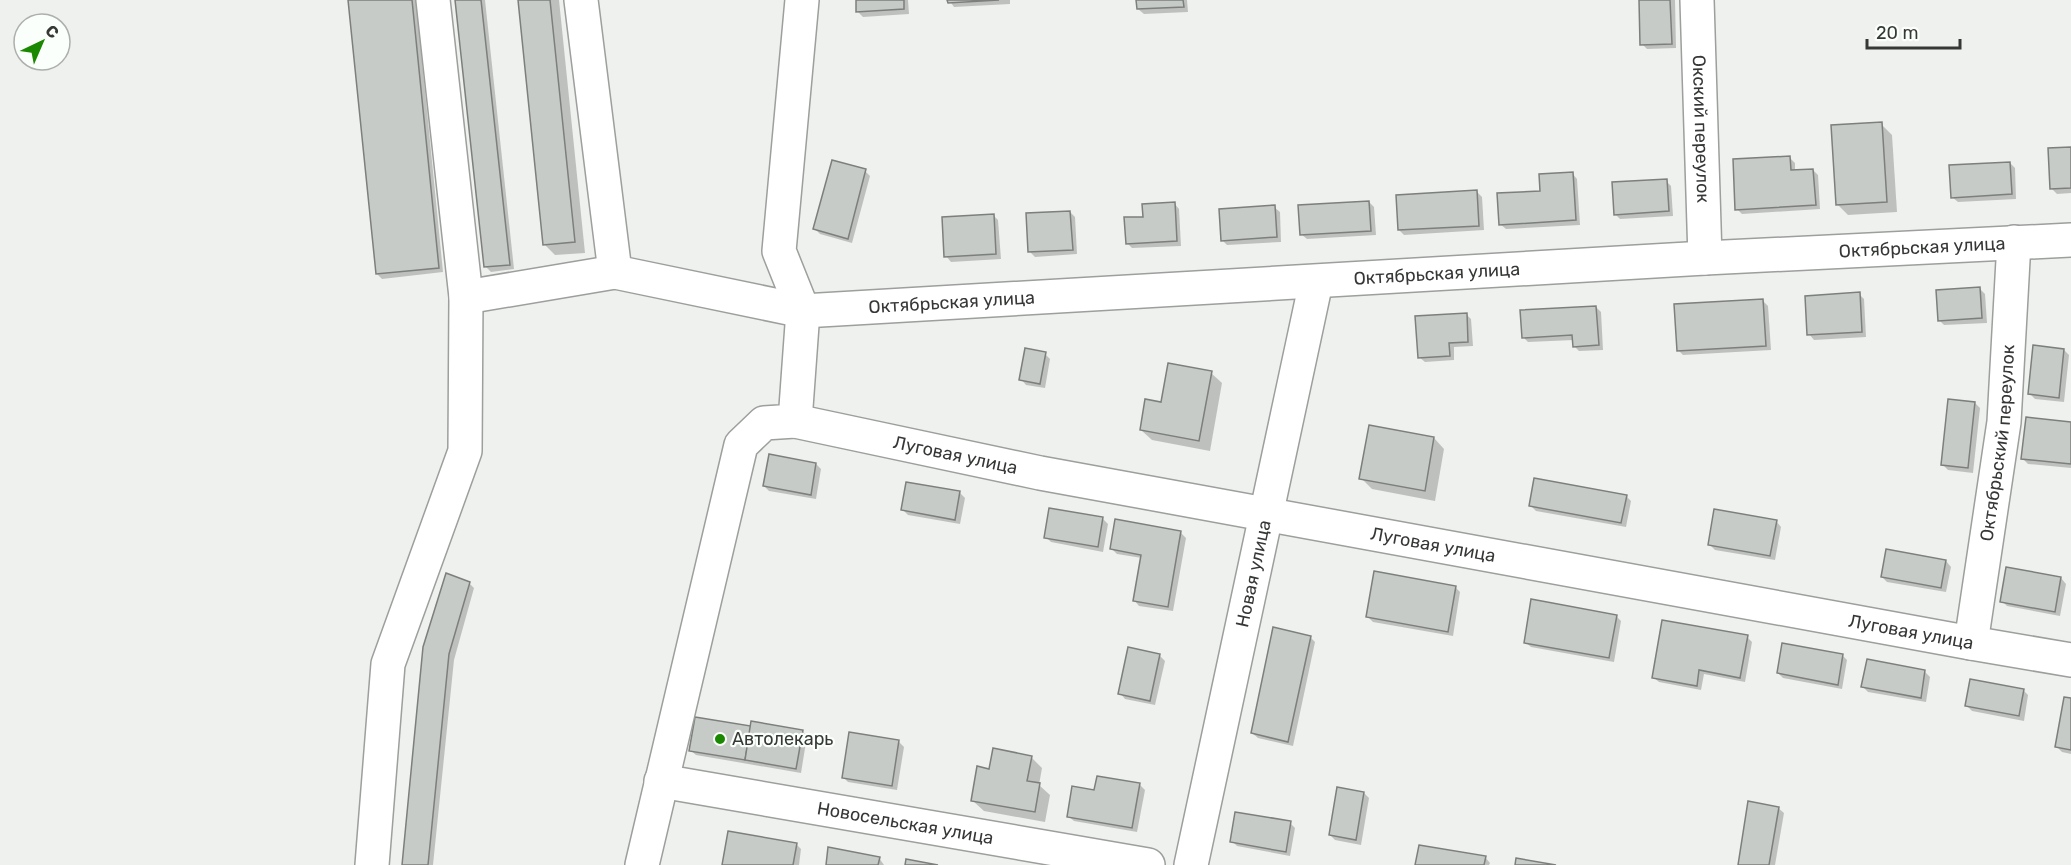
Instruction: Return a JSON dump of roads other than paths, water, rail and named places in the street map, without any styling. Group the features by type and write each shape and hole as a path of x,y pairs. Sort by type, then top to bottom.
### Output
{"street":[{"path":"372,865 388,664 465,451 466,297 433,0"},
{"path":"466,297 615,272 581,0"},
{"path":"795,421 803,311 779,251 801,0"},
{"name":"Окский переулок","path":"1697,0 1705,258"},
{"name":"Октябрьская улица","path":"615,272 803,311 1705,258 2071,240"},
{"name":"Октябрьский переулок","path":"1971,644 2004,422 2014,242"},
{"name":"Новая улица","path":"1191,865 1316,282"},
{"name":"Луговая улица","path":"642,865 741,445 764,423 795,421 1040,473 1971,644 2071,660"},
{"name":"Новосельская улица","path":"661,781 1148,865"}],"place":[{"name":"Автолекарь","path":"720,739"}]}
